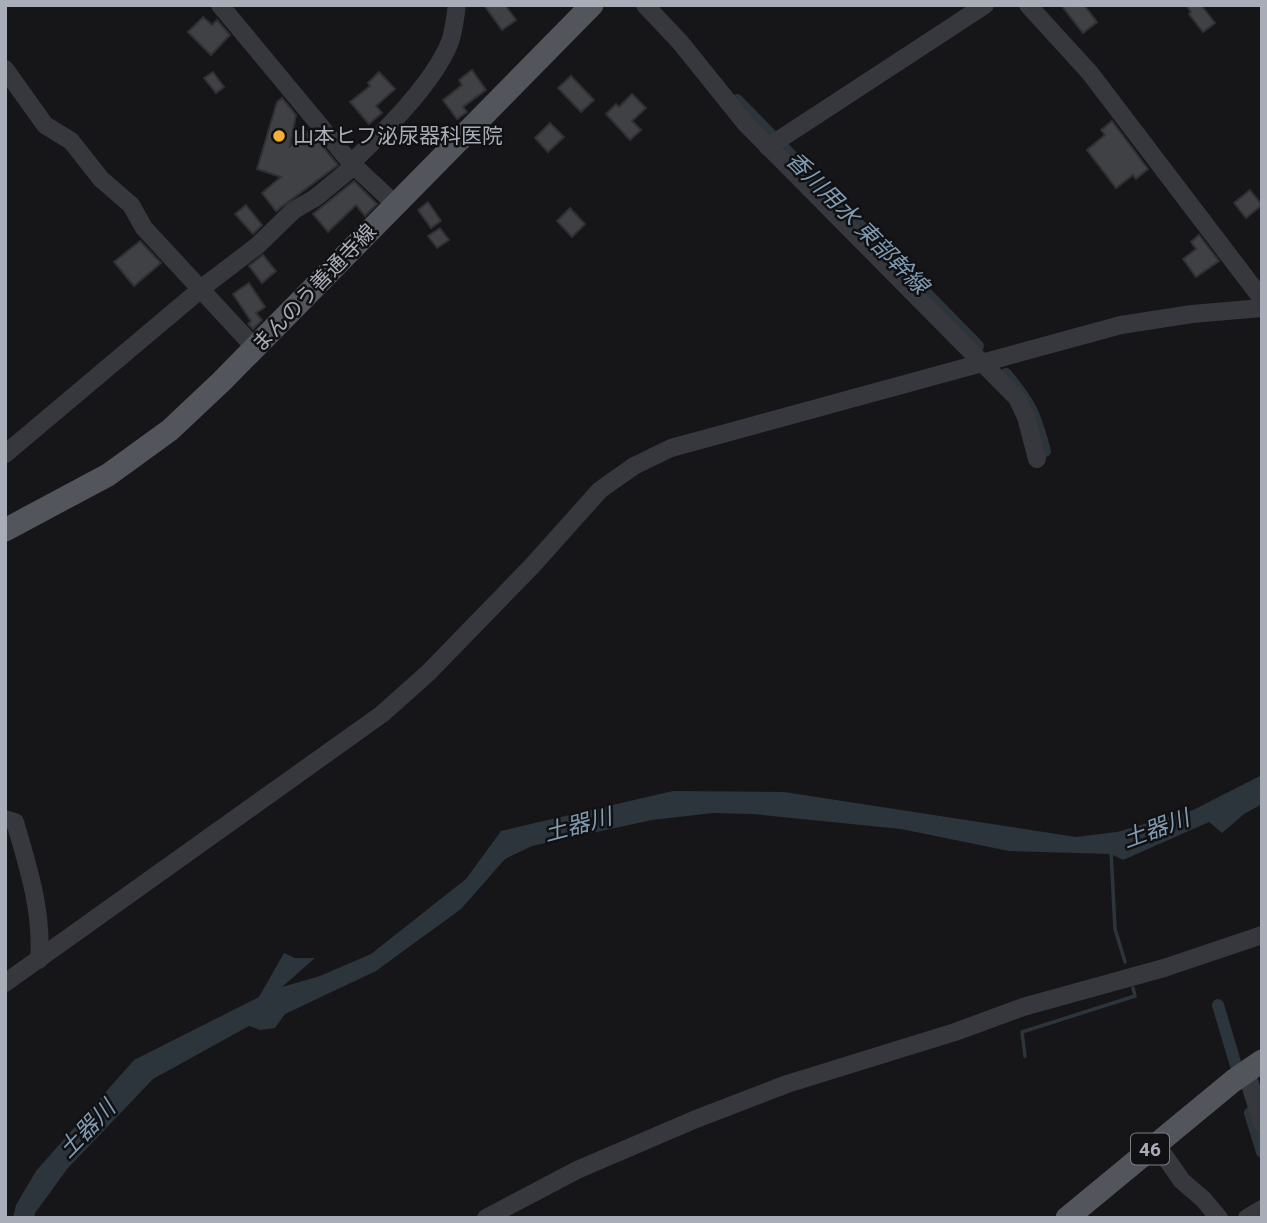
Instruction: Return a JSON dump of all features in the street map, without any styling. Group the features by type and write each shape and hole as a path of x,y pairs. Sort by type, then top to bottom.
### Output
{"main road":[{"name":"まんのう善通寺線","path":"5,530 108,475 170,430 255,348 592,5"},
{"name":"46","path":"1067,1218 1246,1071"}],"street":[{"path":"220,5 352,164 396,205"},
{"path":"5,454 257,246 294,210 315,198 352,164 386,130 428,78 449,45 457,5"},
{"path":"645,5 680,42 746,124 1017,398 1026,417 1037,458"},
{"path":"768,147 985,5"},
{"path":"1028,5 1090,72 1262,299"},
{"path":"5,69 46,125 71,141 101,178 131,205 144,228 255,348"},
{"path":"5,983 382,715 428,673 522,576 600,490 635,466 671,448 1121,325 1192,314 1262,308"},
{"path":"5,819 15,822 28,867 41,933 39,960"},
{"path":"486,1218 577,1170 787,1084 956,1032 1023,1007 1164,968 1262,935"},
{"path":"1246,1071 1262,1123"},
{"path":"1156,1144 1182,1181 1203,1199 1219,1218"},
{"path":"1247,1218 1262,1209"}],"water":[{"name":"土器川","path":"1262,775 1262,804 1244,814 1222,833 1209,822 1123,860 1111,854 1009,851 901,829 753,814 713,813 652,820 532,846 505,859 461,909 376,971 285,1014 275,1028 260,1030 249,1026 153,1079 68,1168 34,1218 13,1218 16,1205 36,1171 134,1060 259,997 284,953 295,958 315,958 282,987 320,976 371,954 466,879 501,831 673,791 784,792 1076,837 1117,832 1193,810"}],"building":[{"path":"484,5 505,5 516,20 502,30"},
{"path":"1061,5 1084,5 1097,22 1083,33"},
{"path":"1186,5 1201,5 1215,23 1203,32 1189,14 1191,12"},
{"path":"203,17 212,25 217,20 230,35 211,55 188,32"},
{"path":"472,70 486,90 463,107 467,112 457,119 443,100 462,85 459,80"},
{"path":"213,72 224,87 216,93 204,78"},
{"path":"379,72 395,89 376,106 382,113 369,124 350,102 370,86 368,83"},
{"path":"571,76 594,100 581,112 558,88"},
{"path":"632,94 646,108 632,121 641,130 630,140 606,114 616,104 619,107"},
{"name":"山本ヒフ泌尿器科医院","path":"282,98 296,115 290,146 309,130 338,165 276,211 262,193 281,177 257,169 277,102"},
{"path":"1112,121 1148,169 1136,179 1133,175 1116,188 1087,150 1105,135 1101,130"},
{"path":"550,123 564,137 548,152 535,138"},
{"path":"354,181 377,204 365,216 356,205 328,232 313,214"},
{"path":"1250,190 1262,205 1246,218 1234,203"},
{"path":"428,202 441,221 431,228 418,210"},
{"path":"246,205 262,225 253,234 235,214"},
{"path":"570,208 585,224 572,237 557,221"},
{"path":"440,228 449,240 437,248 428,236"},
{"path":"1199,235 1219,261 1196,277 1183,259 1196,249 1191,242"},
{"path":"140,241 161,263 134,286 114,262"},
{"path":"263,255 276,271 262,283 249,266"},
{"path":"249,283 265,307 256,313 262,320 253,329 248,324 251,321 233,294"}],"waterway":[{"name":"香川用水 東部幹線","path":"737,100 978,346"},
{"name":"香川用水 東部幹線","path":"1006,374 1031,410 1045,451"},
{"path":"1111,851 1115,929 1125,962"},
{"path":"1025,1056 1022,1032 1135,996 1133,988"},
{"name":"香川用水 東部幹線","path":"1218,1005 1240,1079"},
{"name":"香川用水 東部幹線","path":"1250,1113 1262,1152"}],"place":[{"name":"山本ヒフ泌尿器科医院","path":"279,136"}]}
